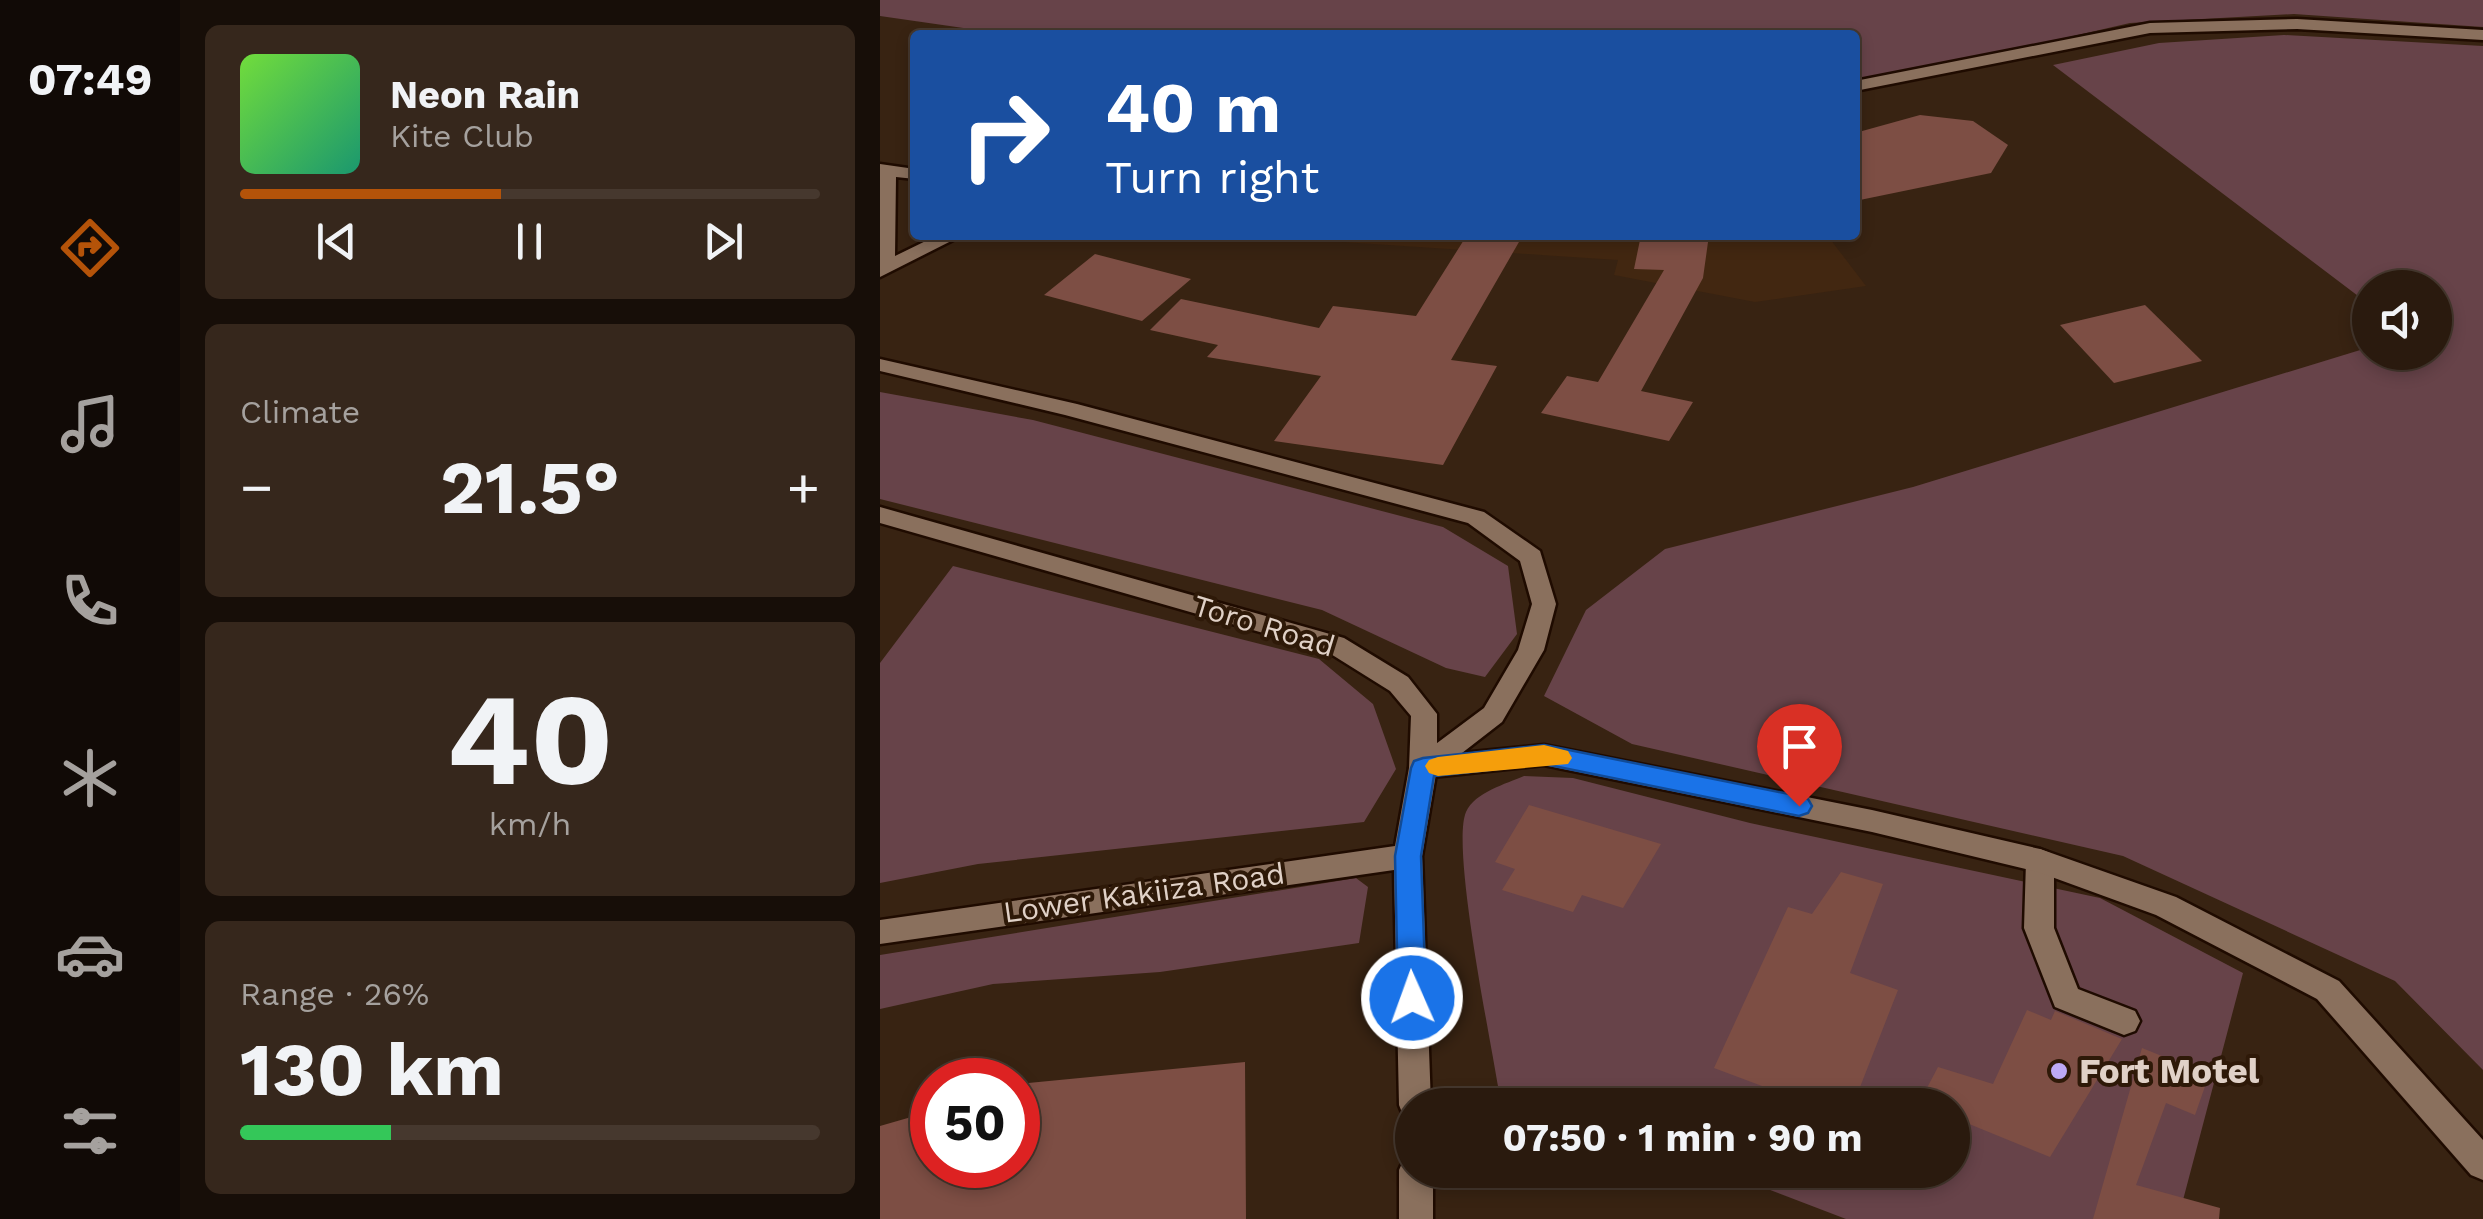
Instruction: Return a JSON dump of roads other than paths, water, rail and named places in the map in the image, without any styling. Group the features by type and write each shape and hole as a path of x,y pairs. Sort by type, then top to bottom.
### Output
{"main road":[{"path":"1860,85 2150,28 2297,24 2483,35"},
{"path":"910,173 883,170 882,269 942,240"},
{"path":"880,365 1069,409 1476,517 1531,556 1544,604 1531,650 1494,715 1423,768"},
{"name":"Toro Road","path":"880,515 1335,644 1399,684 1424,714 1423,768 1408,856 1415,1088"},
{"path":"1423,768 1544,755 1872,821 2040,861 2166,906 2328,990 2483,1164"},
{"name":"Lower Kakiiza Road","path":"880,932 1408,856"},
{"path":"2040,861 2040,928 2066,998 2124,1020"},
{"path":"1416,1188 1416,1219"}],"place":[{"name":"Fort Motel","path":"2059,1071"}]}
